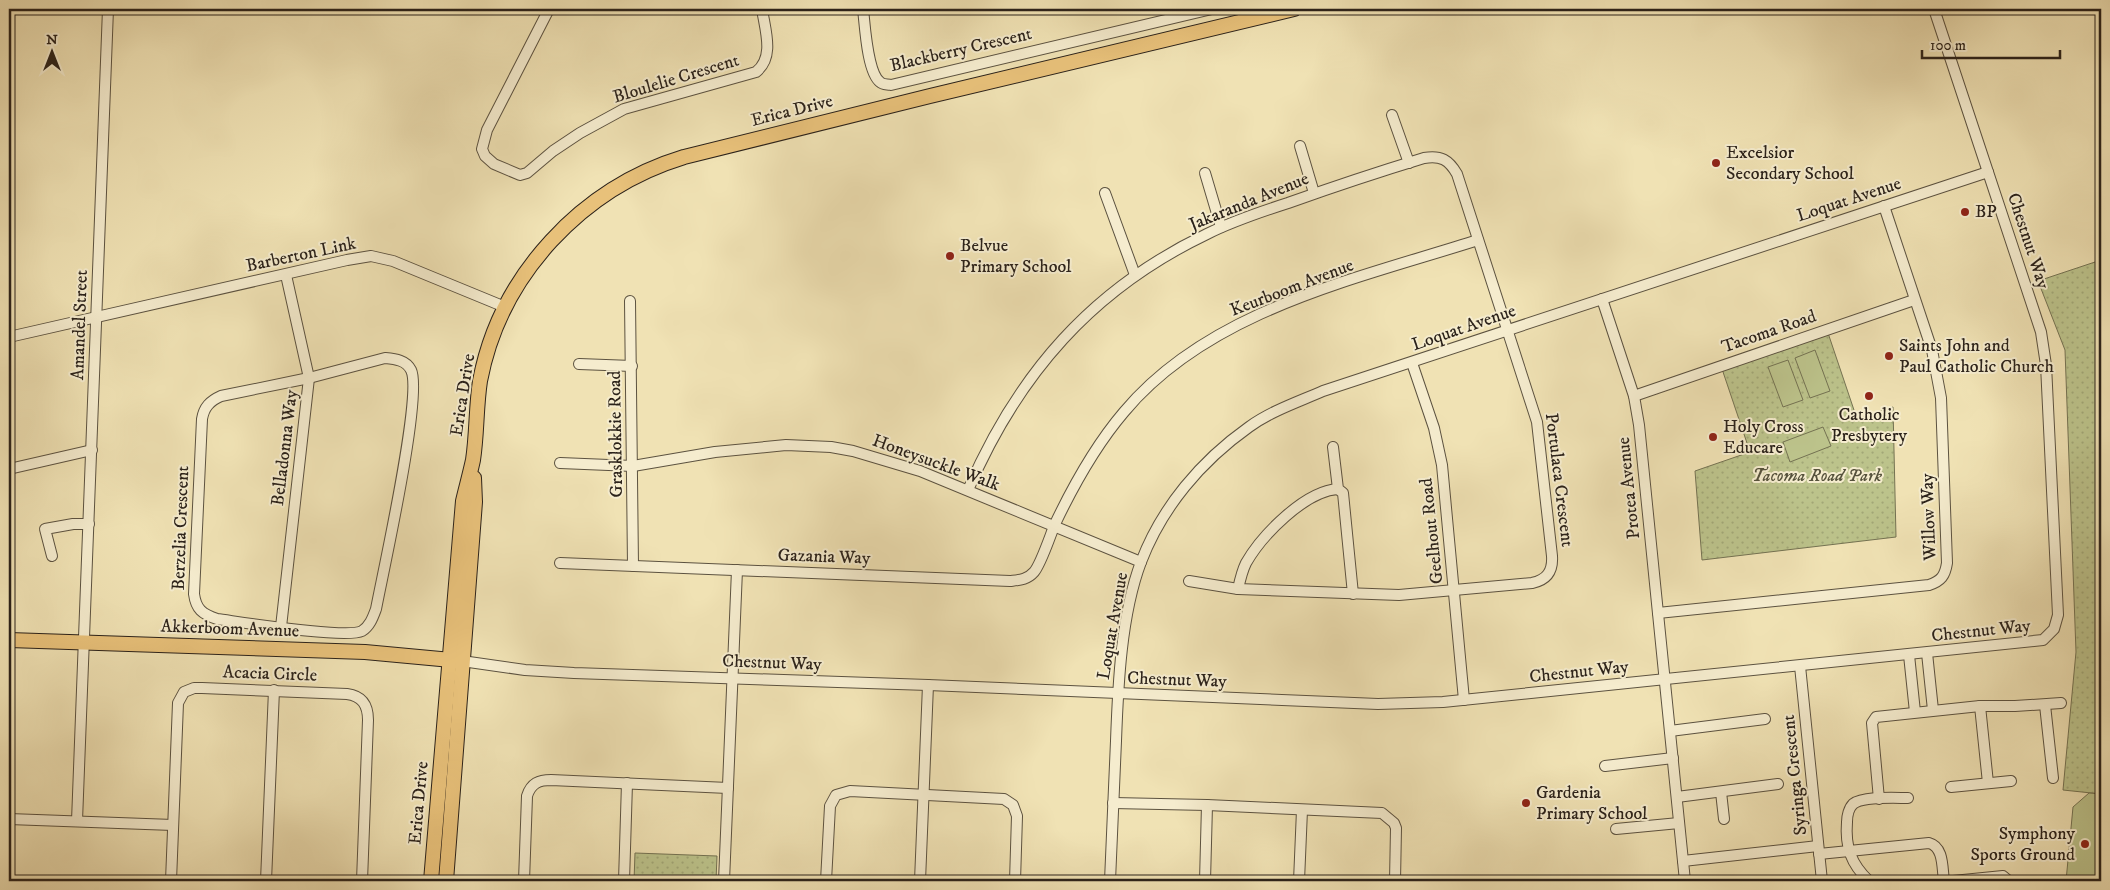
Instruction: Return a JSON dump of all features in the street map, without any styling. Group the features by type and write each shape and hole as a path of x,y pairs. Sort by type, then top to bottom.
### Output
{"main road":[{"name":"Erica Drive","path":"446,881 463,501 473,460 480,381 495,332 505,308 525,272 543,249 578,214 624,182 669,162 921,98 1294,9"},
{"name":"Akkerboom Avenue","path":"9,640 364,652 456,660"},
{"name":"Erica Drive","path":"431,881 456,660"}],"street":[{"name":"Amandel Street","path":"77,821 108,9"},
{"name":"Bloulelie Crescent","path":"549,9 487,130 483,142 482,149 485,156 494,164 520,175 527,173 553,151 580,133 624,109 756,72 764,66 768,54 762,9"},
{"name":"Blackberry Crescent","path":"863,9 873,72 878,81 883,84 892,85 1212,9"},
{"name":"Chestnut Way","path":"456,660 534,670 1378,704 1464,700 2038,642 2051,634 2058,620 2044,347 2041,332 1934,9"},
{"path":"1392,115 1409,163"},
{"path":"1300,146 1314,193"},
{"name":"Jakaranda Avenue","path":"968,490 998,429 1021,389 1052,350 1083,319 1135,275 1153,263 1221,227 1314,193 1409,163 1431,157 1444,159"},
{"name":"Portulaca Crescent","path":"1444,159 1451,163 1457,174 1537,422 1552,556 1552,568 1549,575 1538,582 1454,591"},
{"name":"Loquat Avenue","path":"1110,881 1118,694 1127,621 1141,562 1167,512 1189,481 1207,462 1249,427 1274,412 1323,391 1988,172"},
{"path":"1205,173 1221,227"},
{"path":"1106,193 1135,275"},
{"name":"Willow Way","path":"1658,613 1929,585 1942,578 1947,563 1941,398 1932,350 1884,206"},
{"name":"Keurboom Avenue","path":"1055,525 1084,466 1104,436 1144,390 1195,348 1258,314 1306,295 1478,240"},
{"name":"Barberton Link","path":"9,337 371,256 393,261 505,308"},
{"name":"Belladonna Way","path":"281,627 309,378 286,274"},
{"name":"Protea Avenue","path":"1602,299 1634,396 1639,425 1665,680"},
{"name":"Tacoma Road","path":"1634,396 1914,300"},
{"name":"Grasklokkie Road","path":"630,301 633,566"},
{"name":"Berzelia Crescent","path":"385,358 401,361 407,364 413,376 412,399 404,462 376,609 372,619 361,631 353,633 281,627 206,616 195,602 203,413 211,401 221,396 309,378 385,358"},
{"name":"Geelhout Road","path":"1412,363 1439,447 1464,700"},
{"path":"580,364 632,366"},
{"name":"Honeysuckle Walk","path":"560,463 633,466 755,447 786,445 818,446 890,461 1055,525 1141,562"},
{"path":"1333,447 1338,489"},
{"path":"9,470 92,450"},
{"path":"1238,589 1240,577 1246,563 1272,530 1312,498 1327,490 1338,489 1343,493 1353,594"},
{"path":"52,556 45,529 73,524 89,524"},
{"name":"Gazania Way","path":"560,563 1018,580 1025,579 1035,571 1055,525"},
{"path":"724,881 737,570"},
{"path":"1188,581 1238,589 1353,594 1399,595 1454,591"},
{"path":"1927,653 1933,710"},
{"path":"1909,655 1915,712"},
{"name":"Syringa Crescent","path":"1800,666 1822,881"},
{"path":"1665,680 1685,881"},
{"path":"920,881 928,685"},
{"name":"Acacia Circle","path":"171,881 178,703 184,692 194,688 274,690 347,694 359,697 366,706 368,720 362,881"},
{"path":"266,881 274,690"},
{"path":"1879,798 1872,723 1876,717 1980,706 2061,703"},
{"path":"2045,705 2053,778"},
{"path":"1980,706 1988,782"},
{"path":"1670,730 1765,719"},
{"path":"1605,766 1673,758"},
{"path":"524,881 527,796 531,786 543,780 728,788"},
{"path":"1951,787 2011,780"},
{"path":"624,881 627,783"},
{"path":"1677,797 1778,784"},
{"path":"826,881 830,806 836,796 850,791 1004,799 1013,805 1017,816 1015,881"},
{"path":"1721,792 1724,819"},
{"path":"1869,881 1852,862 1848,851 1847,816 1852,805 1859,801 1879,798 1908,798"},
{"path":"1113,803 1382,813 1394,823 1397,832 1395,881"},
{"path":"1204,881 1207,805"},
{"path":"1299,881 1302,810"},
{"path":"9,819 174,825"},
{"path":"1616,829 1679,823"},
{"path":"1683,860 1819,850 1848,851 1929,843 1936,844 1939,849 1944,881"},
{"path":"1952,881 1981,880 2003,876 2009,881"}],"green space":[{"path":"2101,260 2101,794 2063,790 2076,652 2065,350 2038,281"},
{"name":"Tacoma Road Park","path":"1827,330 1857,419 1893,407 1896,537 1702,560 1695,471 1750,452 1721,366"},
{"path":"1815,350 1830,391 1810,398 1795,358"},
{"path":"1788,360 1803,400 1783,407 1768,367"},
{"path":"1823,427 1831,446 1790,462 1783,442"},
{"name":"Symphony Sports Ground","path":"2089,793 2101,794 2101,881 2066,881 2073,807"},
{"path":"635,853 717,856 716,881 634,881"}],"place":[{"name":"Excelsior Secondary School","path":"1716,163"},
{"name":"BP","path":"1965,212"},
{"name":"Belvue Primary School","path":"950,256"},
{"name":"Saints John and Paul Catholic Church","path":"1889,356"},
{"name":"Catholic Presbytery","path":"1869,396"},
{"name":"Holy Cross Educare","path":"1713,437"},
{"name":"Gardenia Primary School","path":"1526,803"},
{"name":"Symphony Sports Ground","path":"2085,844"}]}
